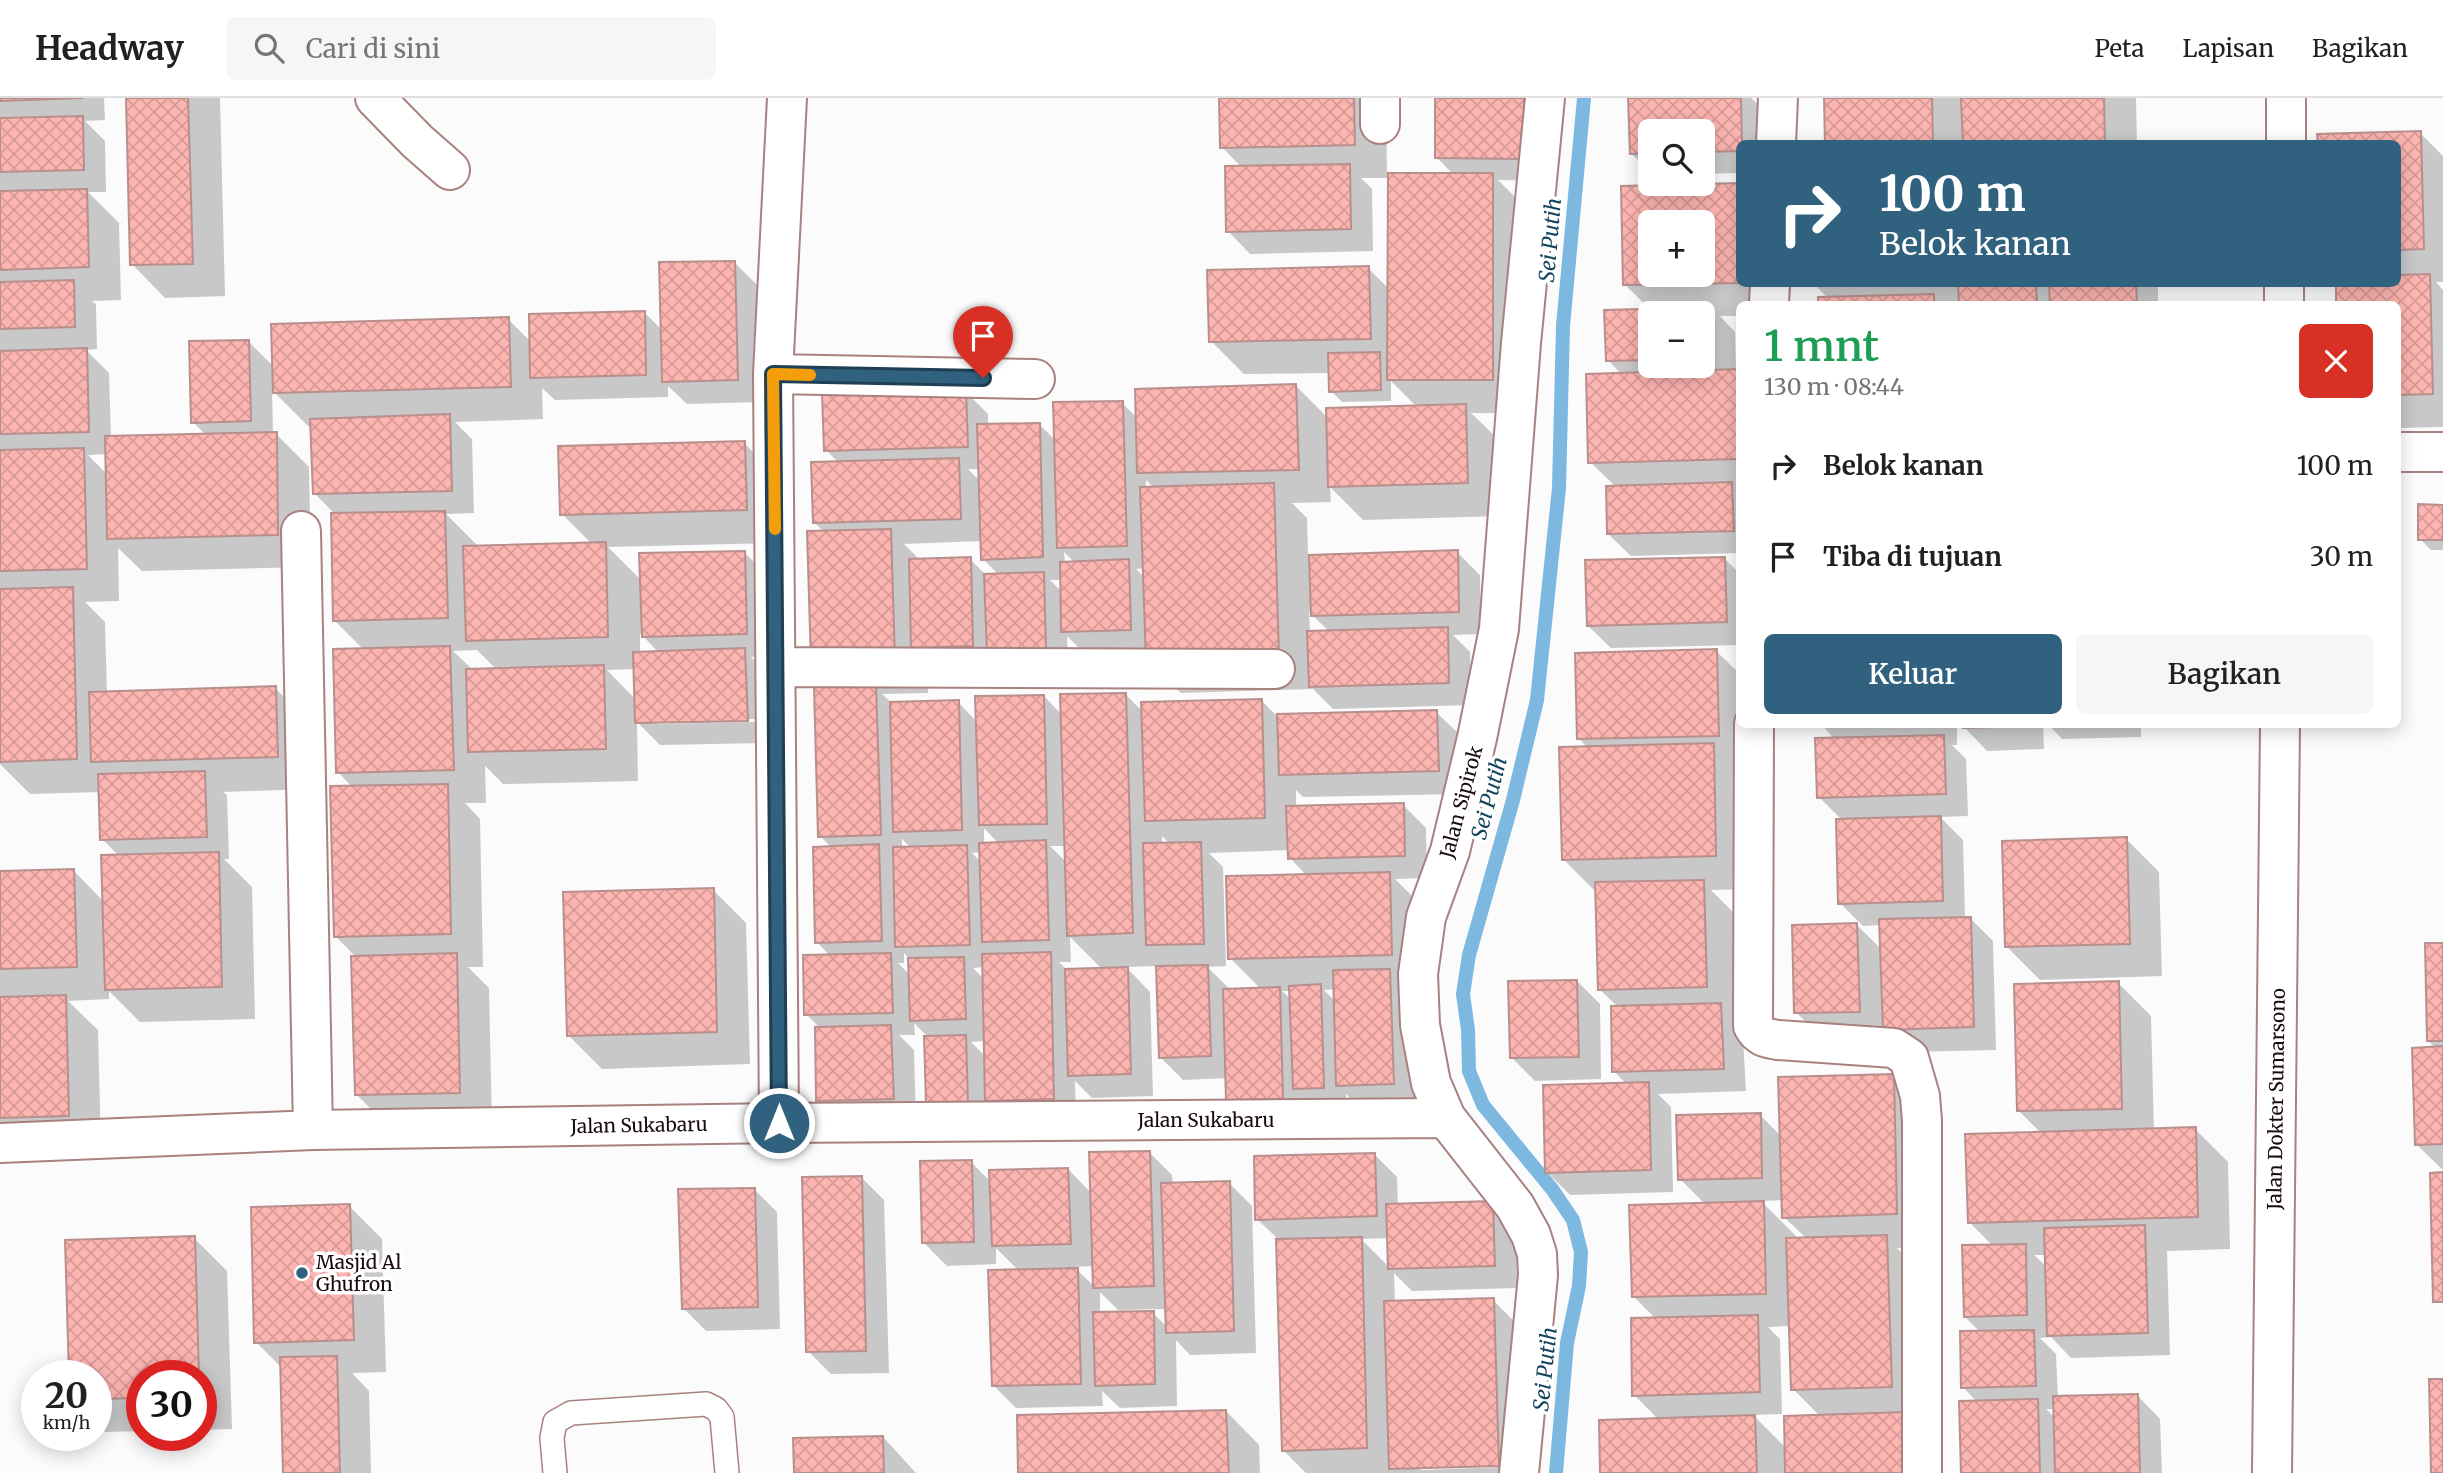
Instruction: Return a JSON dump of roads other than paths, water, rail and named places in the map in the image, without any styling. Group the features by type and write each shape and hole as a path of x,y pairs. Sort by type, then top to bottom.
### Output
{"street":[{"path":"375,98 450,170"},
{"path":"779,1123 773,374 787,98"},
{"name":"Jalan Sipirok","path":"1519,1473 1538,1275 1537,1254 1531,1235 1515,1206 1446,1118 1432,1083 1420,1026 1418,975 1426,917 1450,851 1499,629 1518,370 1545,98"},
{"path":"1776,140 1778,98"},
{"path":"2286,98 2286,140"},
{"path":"773,374 1035,379"},
{"path":"2401,452 2443,452"},
{"path":"301,531 313,1130"},
{"path":"776,667 1275,668"},
{"path":"1754,728 1753,1026 1756,1033 1778,1040 1894,1048 1909,1058 1916,1077 1922,1121 1922,1473"},
{"name":"Jalan Dokter Sumarsono","path":"2272,1473 2280,728"},
{"name":"Jalan Sukabaru","path":"0,1143 313,1130 1446,1118"}],"lane":[{"path":"555,1473 552,1438 555,1422 571,1413 706,1404 716,1409 722,1417 727,1473"}],"waterway":[{"name":"Sei Putih","path":"1556,1473 1567,1343 1579,1286 1581,1252 1573,1220 1552,1189 1483,1105 1469,1071 1468,1030 1463,994 1469,955 1513,800 1537,700 1559,488 1563,326 1584,98"}],"place":[{"name":"Masjid Al Ghufron","path":"302,1273"}]}
